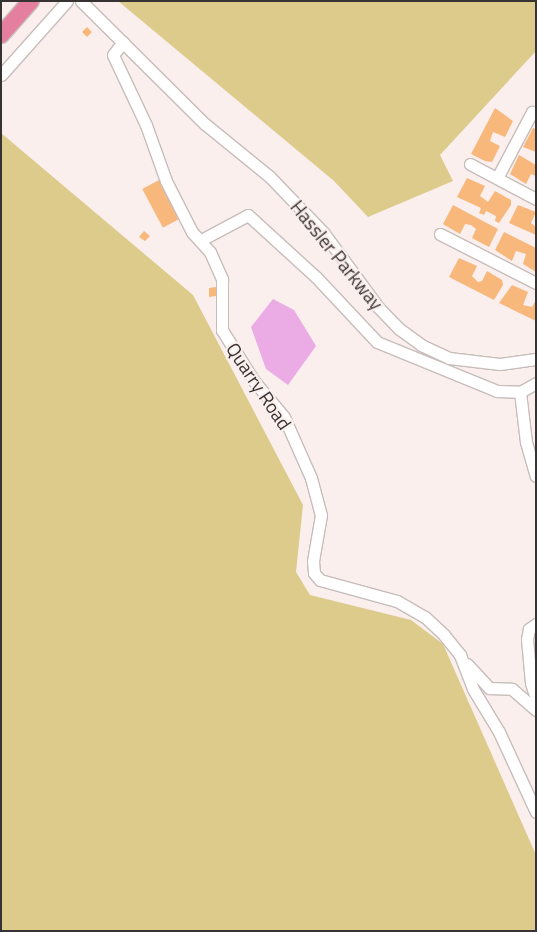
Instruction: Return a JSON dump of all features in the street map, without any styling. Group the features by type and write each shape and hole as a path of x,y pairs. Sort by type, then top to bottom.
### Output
{"highway":[{"path":"1,35 31,1"}],"street":[{"path":"1,75 67,1"},
{"name":"Hassler Parkway","path":"81,1 205,124 270,176 323,232 378,307 398,328 421,345 449,358 500,364 536,359"},
{"name":"Quarry Road","path":"122,42 113,55 146,124 166,181 192,232 204,239 222,279 222,330 254,381 284,417 311,478 321,515 313,561 314,573 320,580 397,601 425,618 460,655 480,681 494,688 509,688 536,710"},
{"path":"497,178 534,113"},
{"path":"470,164 536,198"},
{"path":"204,239 244,216 254,219 316,278 377,342 497,391 520,392 536,383"},
{"path":"440,234 536,283"},
{"path":"520,392 526,442 536,476"},
{"path":"536,624 529,629 527,639 531,683 536,698"},
{"path":"460,655 473,688 499,732 536,812"}],"shaded area":[{"path":"118,1 536,1 536,51 440,155 453,181 368,217 334,181"},
{"path":"1,133 193,295 303,505 296,572 310,595 411,620 443,644 536,855 536,931 1,931"},
{"path":"273,299 294,310 316,346 288,385 266,369 251,327"}],"building":[{"path":"87,27 92,32 87,37 82,32"},
{"path":"495,108 513,121 505,137 493,132 490,141 500,146 492,162 485,161 471,154"},
{"path":"533,128 536,129 536,152 523,147"},
{"path":"519,155 536,165 536,176 531,174 526,184 510,174"},
{"path":"467,178 485,186 480,196 488,202 495,191 511,200 511,205 499,223 495,221 496,216 486,211 484,215 479,213 481,208 457,197"},
{"path":"159,180 180,219 163,228 142,189"},
{"path":"453,205 498,229 489,247 472,238 476,229 471,225 465,224 460,234 443,224"},
{"path":"518,205 536,212 531,223 536,227 536,235 509,223"},
{"path":"144,231 150,236 145,241 139,237"},
{"path":"504,232 536,248 536,272 523,264 526,254 516,251 512,261 495,250"},
{"path":"459,258 477,266 472,276 478,282 482,281 487,271 502,280 503,285 494,300 449,277"},
{"path":"512,285 528,292 523,305 532,307 536,300 536,321 499,303"},
{"path":"216,287 216,296 209,297 209,288"}]}
